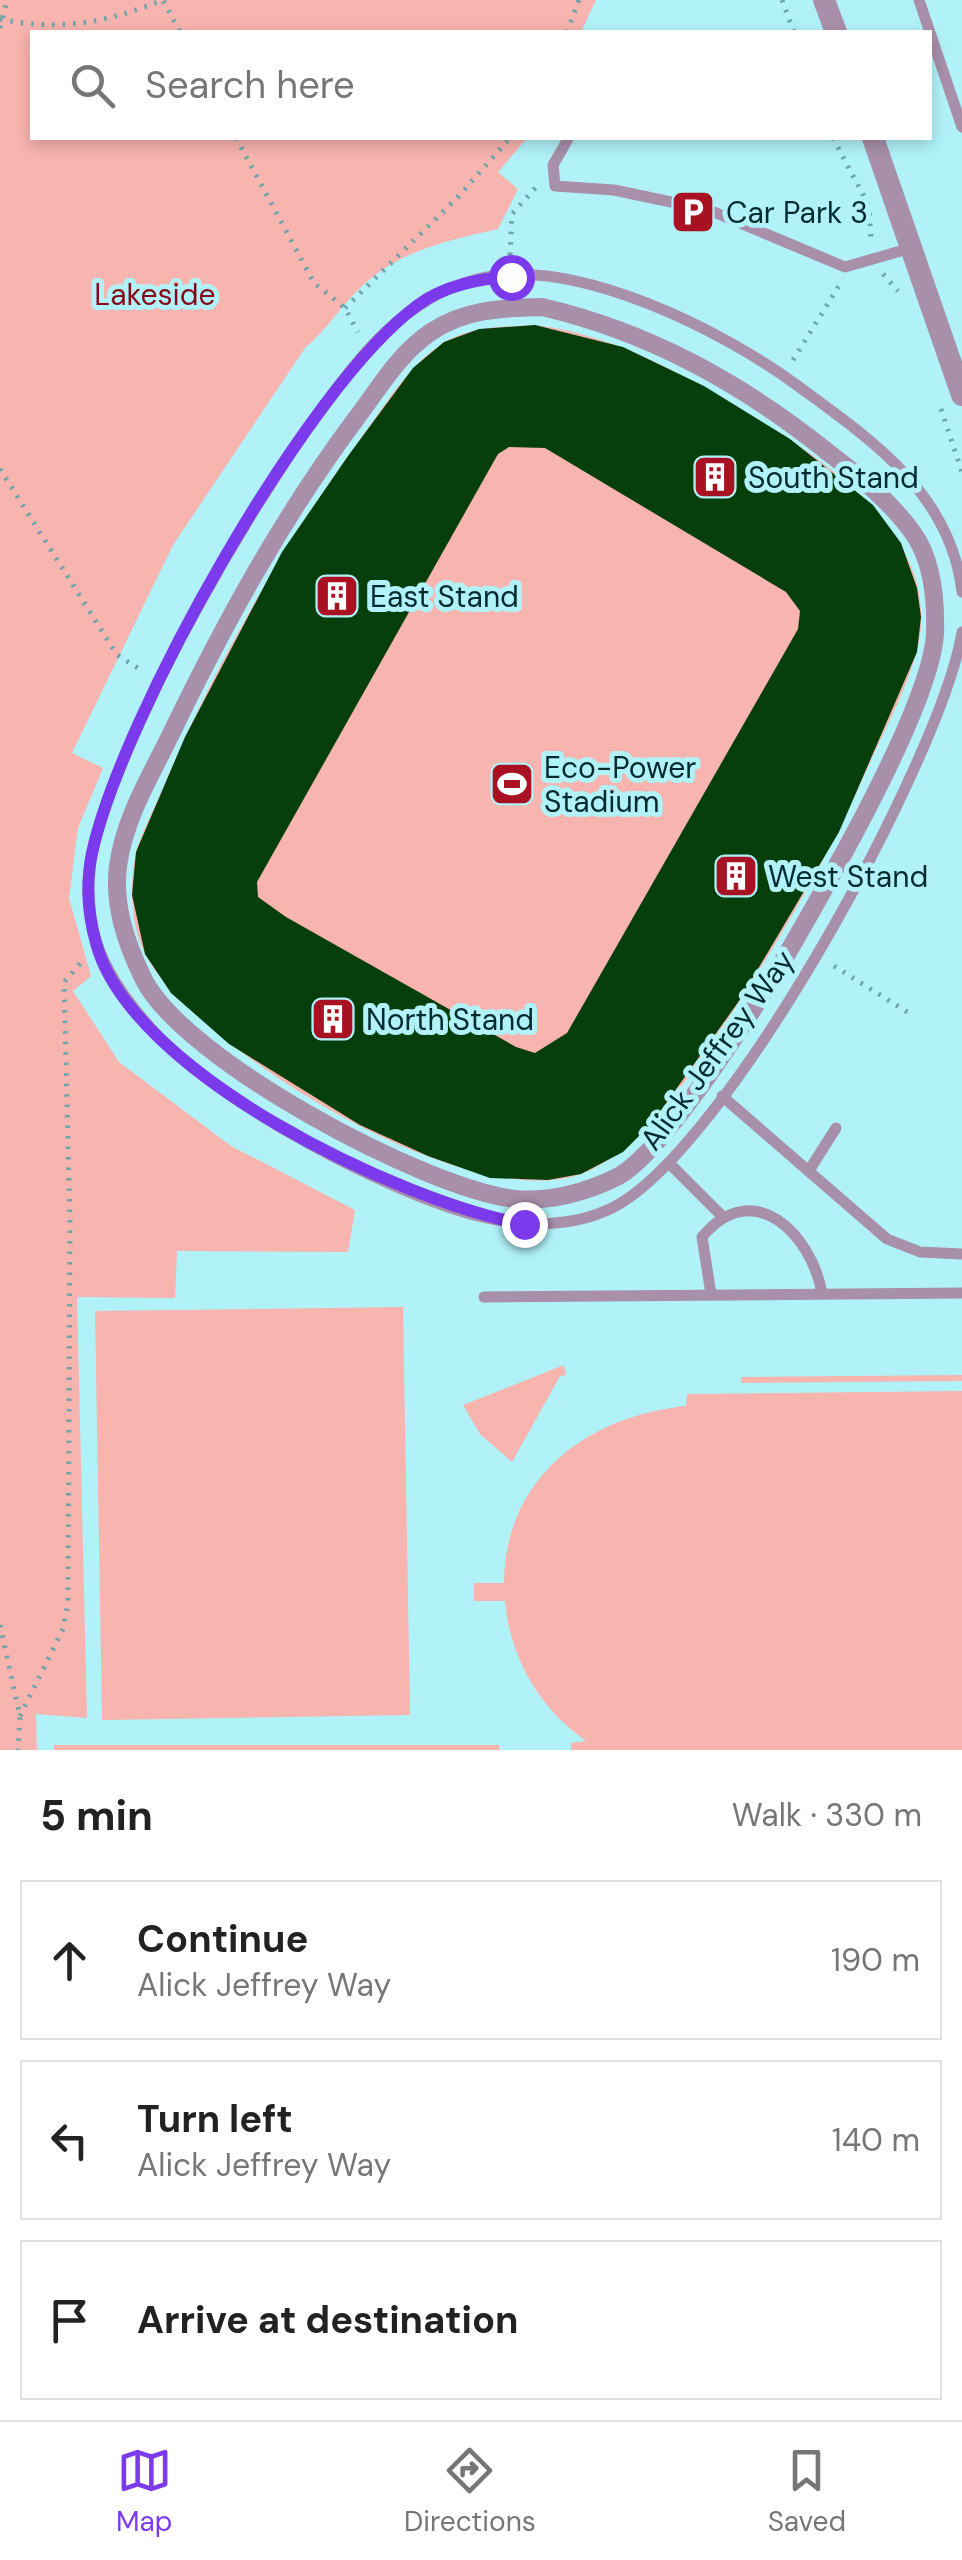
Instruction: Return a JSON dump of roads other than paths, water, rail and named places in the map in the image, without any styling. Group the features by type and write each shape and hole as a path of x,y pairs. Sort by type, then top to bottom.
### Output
{"street":[{"path":"824,0 835,30"},
{"path":"873,140 962,395"},
{"path":"542,306 602,321 693,360 785,418 864,480 916,536 932,576 935,640 913,707 863,814 780,968 654,1144 622,1175 569,1196 517,1199 462,1185 387,1156 312,1116 191,1033 149,991 129,948 118,905 118,868 127,828 200,673 314,474 392,368 426,335 463,314 542,306"}],"lane":[{"path":"919,0 929,30"},
{"path":"932,38 962,127"},
{"path":"567,140 550,176 555,186 568,190 614,190 709,210 845,267 911,248"},
{"name":"Alick Jeffrey Way","path":"962,592 958,560 941,520 916,482 784,376 694,326 622,296 555,276 481,278 420,302 368,349 292,452 226,558 160,681 116,778 92,853 88,893 96,945 122,997 170,1048 250,1108 401,1188 475,1215 524,1224 568,1222 612,1208 669,1163 722,1096 817,955 876,847 928,733 956,665 962,632"},
{"path":"722,1096 887,1239 920,1252 962,1254"},
{"path":"810,1169 836,1128"},
{"path":"669,1163 721,1215"},
{"path":"711,1294 702,1238 721,1215 759,1212 778,1222 817,1265 822,1293"},
{"path":"484,1297 962,1293"}],"place":[{"name":"Car Park 3","path":"693,212"},
{"name":"South Stand","path":"715,477"},
{"name":"East Stand","path":"337,596"},
{"name":"Eco-Power Stadium","path":"512,784"},
{"name":"West Stand","path":"736,876"},
{"name":"North Stand","path":"333,1019"}],"park label":[{"name":"Lakeside","path":"155,294"}]}
